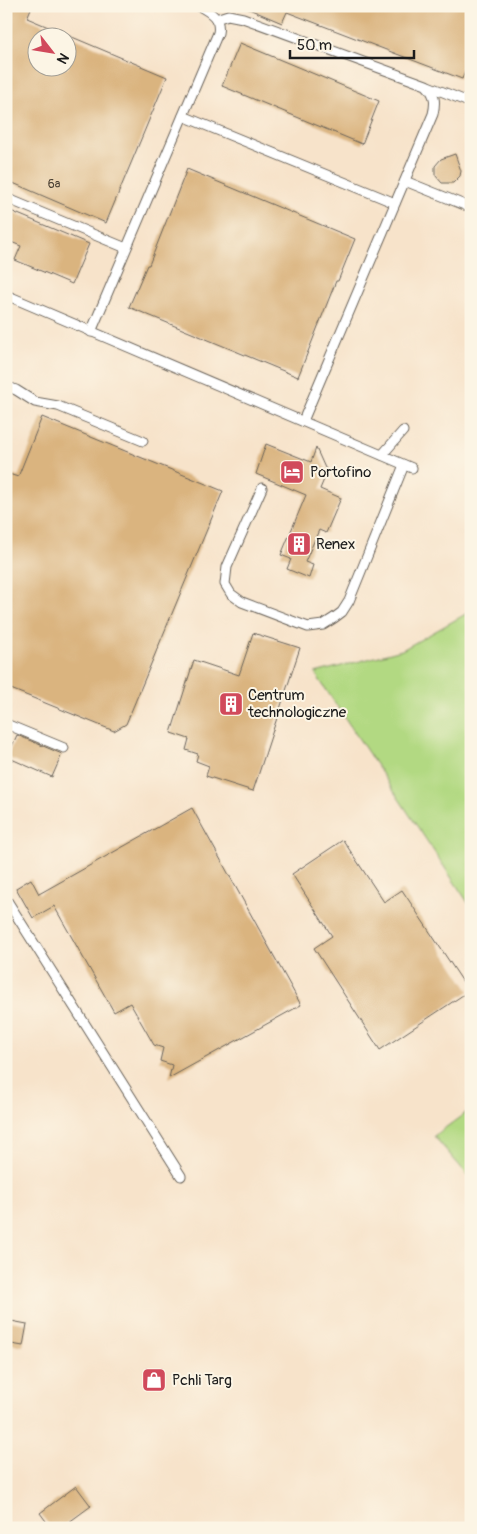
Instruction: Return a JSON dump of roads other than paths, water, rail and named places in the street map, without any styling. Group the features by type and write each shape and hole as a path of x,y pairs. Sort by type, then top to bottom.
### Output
{"lane":[{"path":"92,332 219,29 216,19 209,11 199,6"},
{"path":"216,19 228,15 243,18 471,102"},
{"path":"302,422 433,114 436,104 434,96 426,85"},
{"path":"183,116 395,203"},
{"path":"405,181 467,206"},
{"path":"6,198 126,248"},
{"path":"6,295 408,466 349,601 342,612 323,625 308,626 242,602 231,594 226,584 227,567 262,488"},
{"path":"6,386 35,402 58,406 143,441"},
{"path":"382,455 403,431"},
{"path":"6,724 64,748"},
{"path":"6,898 181,1176"}],"place":[{"name":"Portofino","path":"292,472"},
{"name":"Renex","path":"299,544"},
{"name":"Centrum technologiczne","path":"231,704"},
{"name":"Pchli Targ","path":"154,1380"}]}
